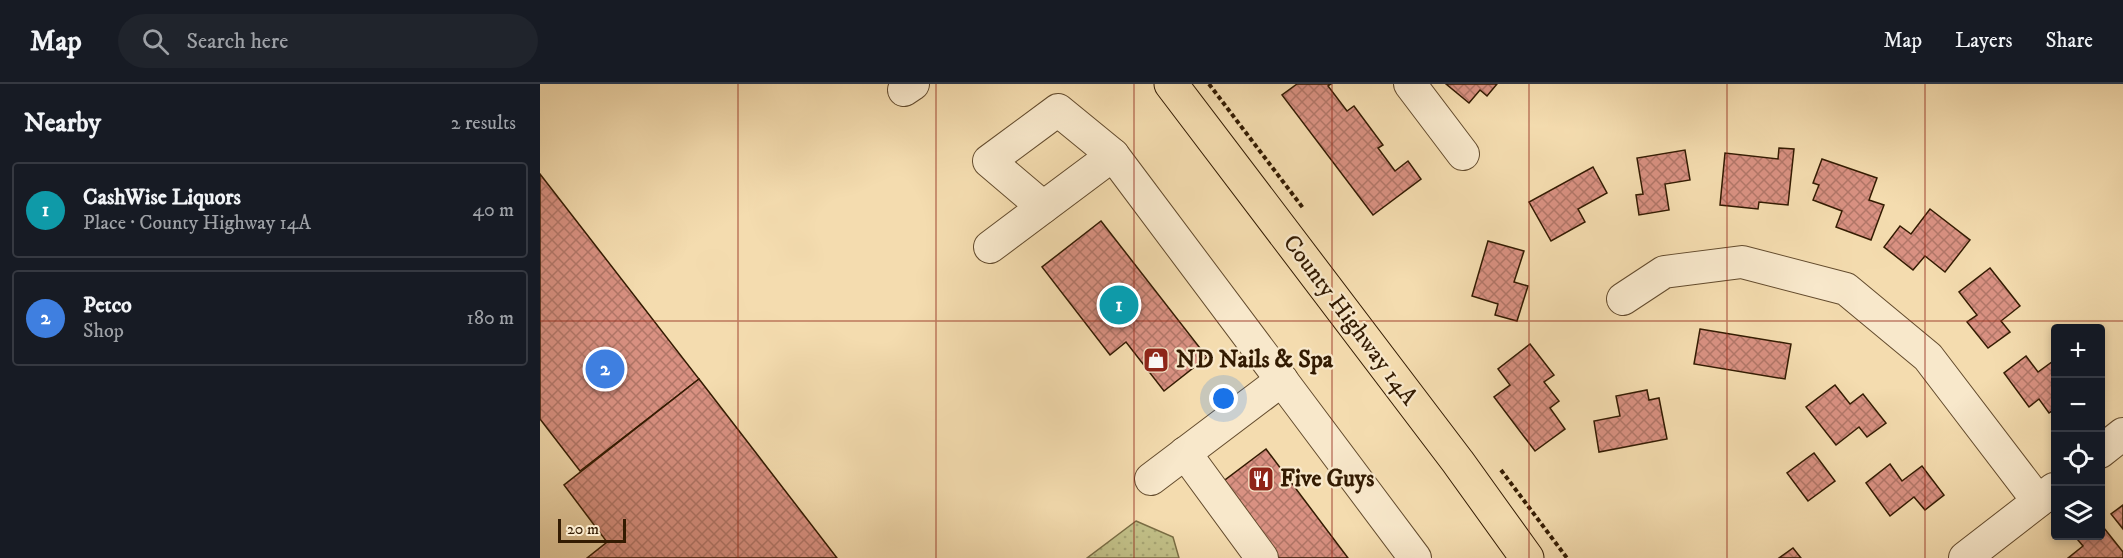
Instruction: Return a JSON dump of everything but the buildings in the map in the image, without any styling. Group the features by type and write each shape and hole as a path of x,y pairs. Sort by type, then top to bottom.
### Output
{"main road":[{"name":"County Highway 14A","path":"1171,84 1458,462 1527,558"}],"street":[{"path":"1410,84 1463,154"},
{"path":"1043,207 989,161 1058,110 1113,155 1415,558"},
{"path":"990,247 1113,155"},
{"path":"1623,299 1664,272 1742,262 1846,289 1928,357 2047,494 1965,558"},
{"path":"1151,479 1282,380"},
{"path":"2105,448 2123,434"},
{"path":"1185,453 1262,558"}],"shaded area":[{"path":"1136,521 1173,537 1179,558 1087,558"}],"place":[{"name":"CashWise Liquors","path":"1119,305"},
{"name":"ND Nails & Spa","path":"1156,360"},
{"name":"Petco","path":"605,369"},
{"name":"Five Guys","path":"1261,479"}]}
